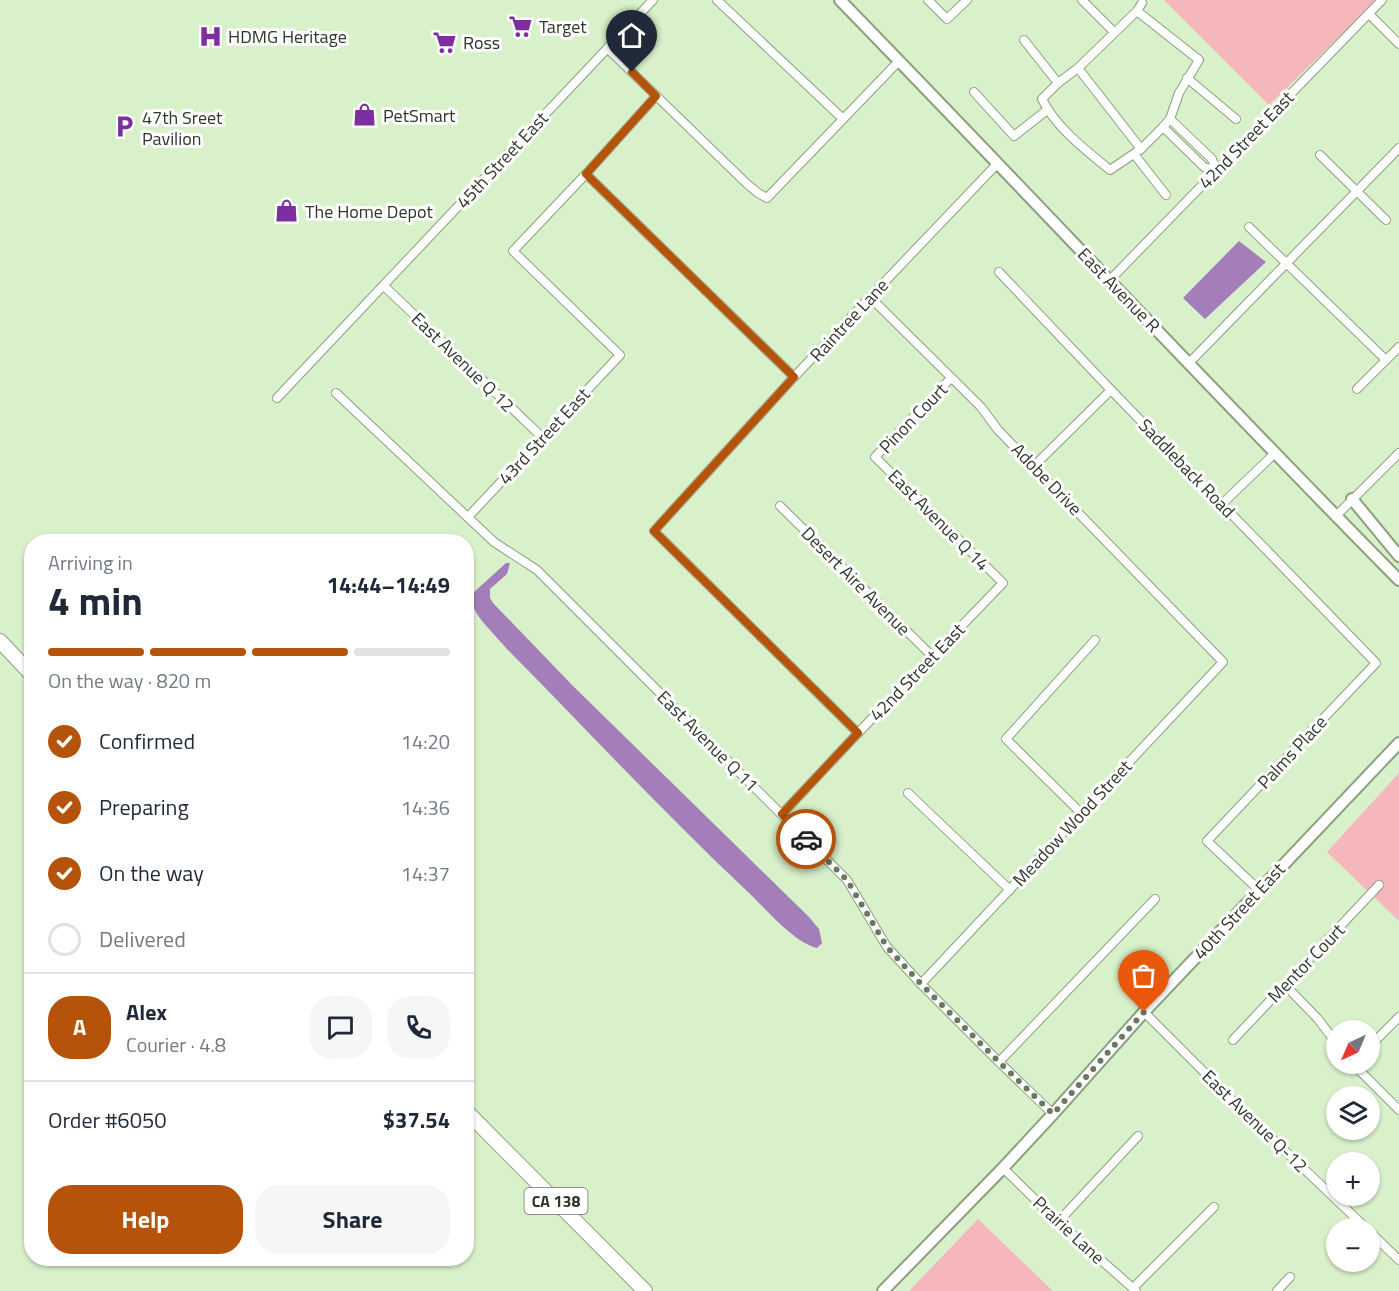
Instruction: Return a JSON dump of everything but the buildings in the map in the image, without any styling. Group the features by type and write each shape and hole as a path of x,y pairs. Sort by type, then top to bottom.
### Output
{"highway":[{"path":"0,641 24,666"},
{"name":"CA 138","path":"474,1120 645,1291"}],"main road":[{"name":"East Avenue R","path":"840,0 1399,580"},
{"path":"1352,500 1399,556"},
{"name":"40th Street East","path":"883,1291 1003,1168 1144,1012 1399,743"}],"street":[{"name":"45th Street East","path":"277,398 653,0"},
{"path":"717,0 842,118"},
{"path":"928,0 947,19 967,0"},
{"path":"1082,0 1114,32"},
{"name":"42nd Street East","path":"1110,280 1382,0"},
{"path":"1137,11 1199,60 1179,93 1170,119 1164,127 1138,151 1110,170 1078,143 1047,110 1042,99 1078,68 1137,11 1142,3"},
{"path":"1369,14 1399,44"},
{"path":"1023,39 1058,83"},
{"path":"607,48 746,183 767,198 899,61"},
{"path":"1078,68 1138,151 1166,195"},
{"path":"1187,78 1236,119"},
{"path":"974,92 1014,136 1047,110"},
{"path":"656,96 586,174 794,377"},
{"path":"1170,119 1212,159 1216,171"},
{"path":"1164,127 1204,167 1216,171"},
{"path":"1189,363 1399,148"},
{"path":"1320,155 1386,220"},
{"name":"Raintree Lane","path":"858,733 654,531 794,377 997,164"},
{"name":"43rd Street East","path":"468,517 620,355 513,251 586,174"},
{"path":"1249,227 1386,360"},
{"name":"Saddleback Road","path":"999,272 1376,663"},
{"name":"East Avenue Q 12","path":"384,286 543,438"},
{"name":"Adobe Drive","path":"870,297 981,407 998,430 1223,662"},
{"path":"1357,389 1399,347"},
{"name":"Pinon Court","path":"875,457 951,378"},
{"path":"1034,466 1111,390"},
{"name":"East Avenue Q 11","path":"336,393 494,542 537,570 782,814 847,880 887,947 921,984 1053,1114"},
{"path":"1222,504 1275,453"},
{"path":"1336,516 1399,453"},
{"name":"East Avenue Q 14","path":"875,457 1002,583"},
{"name":"Desert Aire Avenue","path":"780,507 932,656"},
{"name":"42nd Street East","path":"782,814 1002,583"},
{"path":"1082,814 1006,739 1095,640"},
{"name":"Meadow Wood Street","path":"921,984 1223,662"},
{"name":"Palms Place","path":"1259,890 1207,841 1376,663"},
{"path":"908,793 1010,890"},
{"name":"Mentor Court","path":"1233,1040 1379,885"},
{"path":"999,1062 1155,899"},
{"path":"1285,985 1326,1030"},
{"name":"East Avenue Q-12","path":"1144,1012 1356,1218"},
{"path":"1380,1037 1399,1017"},
{"path":"1363,1074 1399,1110"},
{"path":"1058,1222 1138,1136"},
{"name":"Prairie Lane","path":"1003,1168 1058,1222 1135,1289"},
{"path":"1135,1289 1214,1207"},
{"path":"1380,1241 1398,1256"},
{"path":"1277,1291 1290,1277"}],"shaded area":[{"path":"1164,0 1377,0 1269,105"},
{"path":"1239,241 1266,262 1205,319 1183,298"},
{"path":"506,563 510,563 507,574 490,589 490,598 493,603 573,686 809,917 819,929 822,943 817,948 808,945 789,932 771,915 655,801 506,648 476,612 474,592"},
{"path":"1399,773 1399,921 1327,852"},
{"path":"978,1219 1053,1291 909,1291"}],"way so far":[{"path":"806,839 847,880 887,947 921,984 1053,1114 1144,1012"}],"place":[{"name":"Target","path":"521,26"},
{"name":"HDMG Heritage","path":"210,36"},
{"name":"Ross","path":"445,42"},
{"name":"PetSmart","path":"365,115"},
{"name":"47th Sreet Pavilion","path":"124,127"},
{"name":"The Home Depot","path":"287,211"}],"route":[{"path":"632,72 656,96 586,174 794,377 654,531 858,733 782,814 806,839"}]}
